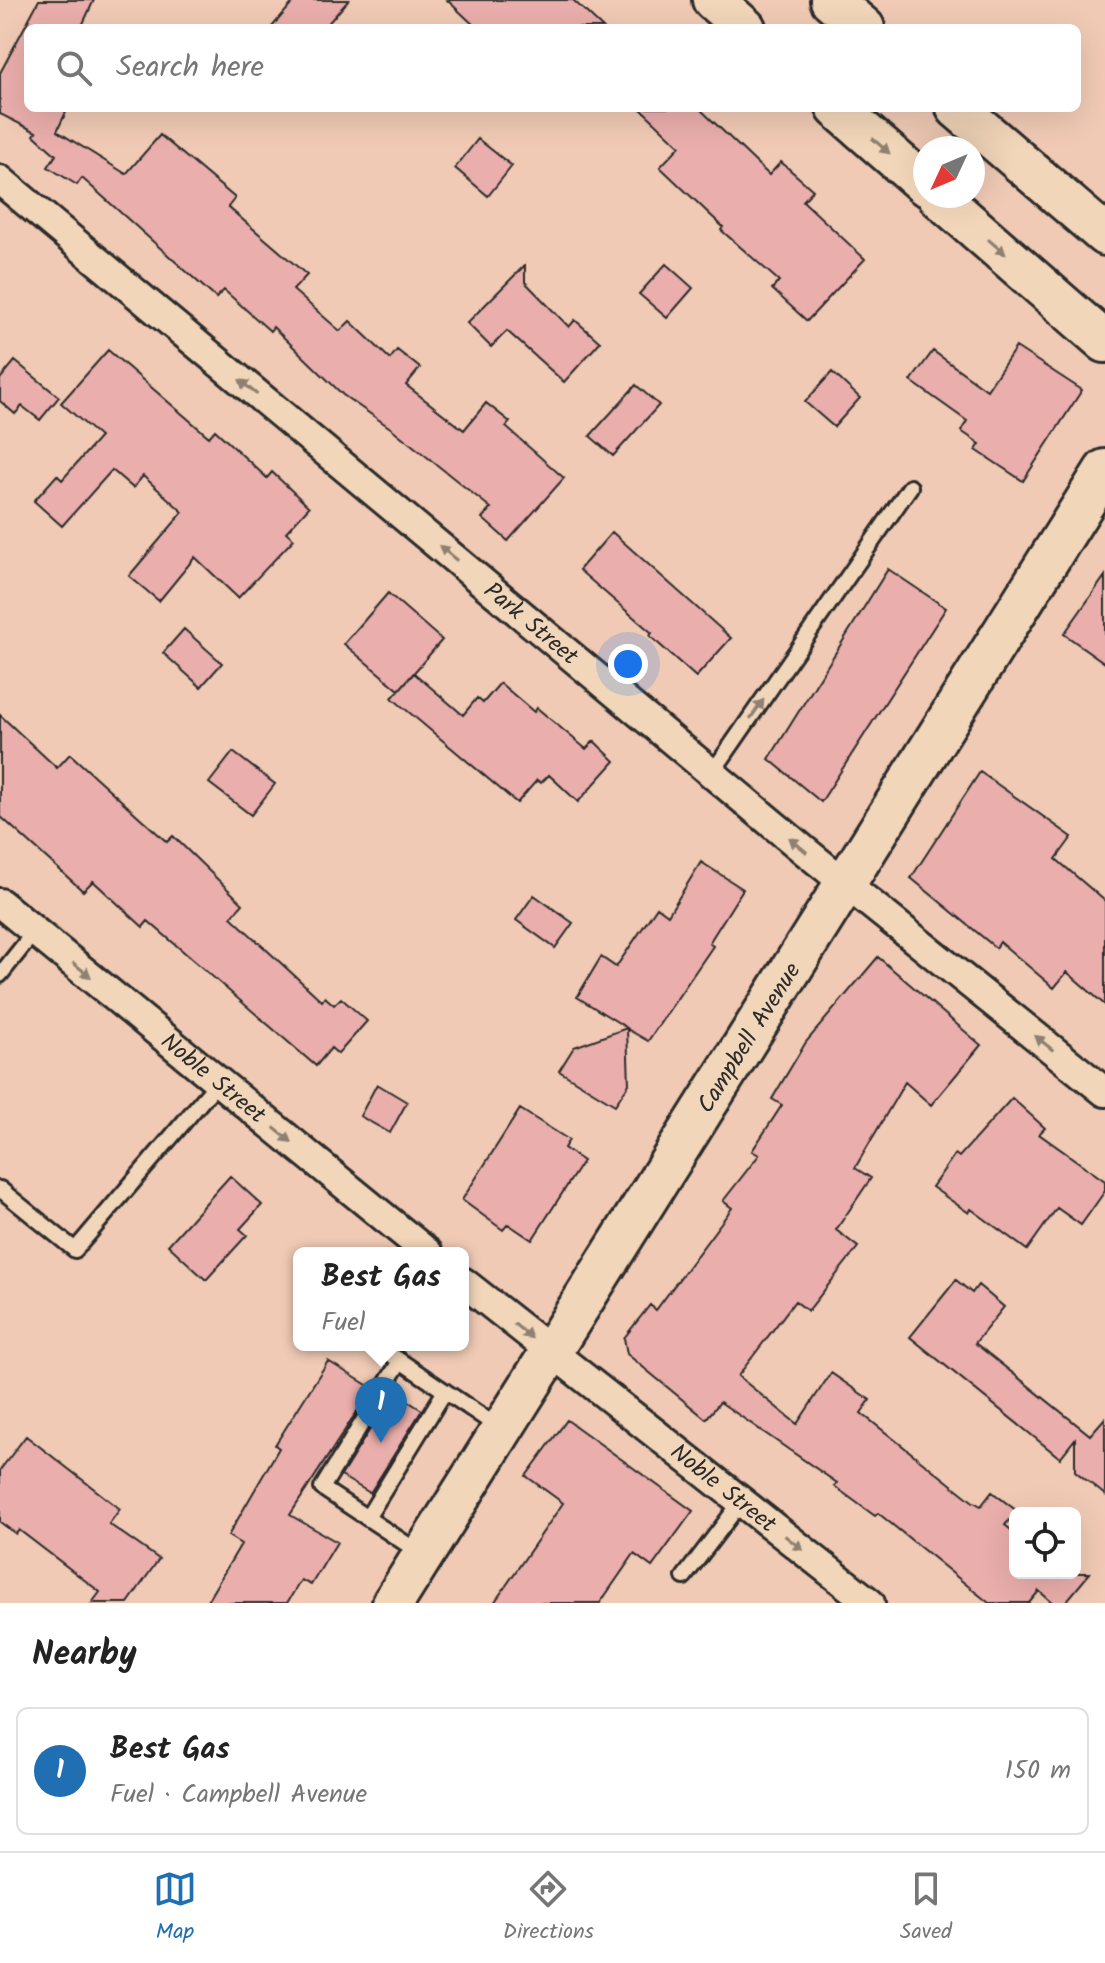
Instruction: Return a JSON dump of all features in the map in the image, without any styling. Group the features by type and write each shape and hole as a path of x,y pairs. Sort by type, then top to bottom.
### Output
{"main road":[{"path":"713,0 740,24"},
{"path":"831,0 859,24"},
{"path":"842,112 913,174"},
{"path":"962,112 1105,235"},
{"path":"952,208 1105,342"},
{"name":"Campbell Avenue","path":"393,1603 843,881 1105,470"}],"street":[{"name":"Park Street","path":"0,180 712,773 1105,1092"},
{"name":"Noble Street","path":"0,903 421,1247"},
{"name":"Noble Street","path":"469,1287 870,1603"}],"lane":[{"path":"712,773 910,487"},
{"path":"0,975 35,931"},
{"path":"0,1189 75,1250 218,1082"},
{"path":"385,1351 502,1430"},
{"path":"400,1361 322,1488 423,1555"},
{"path":"367,1518 445,1391"},
{"path":"684,1577 741,1502"}],"building":[{"path":"39,0 94,0 83,24 26,24"},
{"path":"295,0 349,0 328,24 274,24"},
{"path":"447,0 573,0 599,24 473,24"},
{"path":"24,28 24,112 66,112 57,131 126,174 160,135 235,198 228,207 307,275 293,290 340,331 350,321 390,359 397,350 420,368 406,385 464,430 486,403 510,422 506,427 564,478 508,541 482,518 491,508 392,429 343,395 273,327 270,331 224,290 216,298 82,178 77,185 48,167 56,155 34,135 36,132 0,114 0,73"},
{"path":"644,112 703,112 769,175 781,162 813,190 803,201 865,259 807,321 772,289 779,281 721,230 723,227 660,167 680,146"},
{"path":"478,139 512,166 488,196 455,168"},
{"path":"666,264 693,288 667,318 639,294"},
{"path":"525,265 525,282 569,327 575,320 600,342 564,382 507,331 491,347 467,323"},
{"path":"1016,347 1082,390 1023,481 976,450 980,444 961,431 967,421 911,381 933,351 987,390"},
{"path":"108,350 209,437 215,430 267,478 272,472 309,507 286,532 294,539 238,598 195,557 159,601 129,576 183,512 143,476 133,488 112,470 62,526 34,501 57,475 62,480 100,437 61,403"},
{"path":"15,361 59,397 40,420 22,406 15,414 0,401 0,379"},
{"path":"832,372 860,398 834,427 805,402"},
{"path":"636,385 659,405 613,456 590,436"},
{"path":"612,532 731,638 696,677 650,636 652,633 579,570"},
{"path":"888,569 946,608 821,802 769,759"},
{"path":"1105,576 1105,663 1064,634"},
{"path":"388,593 442,640 399,690 344,644"},
{"path":"184,629 222,663 201,687 163,653"},
{"path":"414,673 463,715 477,698 483,703 500,683 534,712 537,708 586,749 594,741 615,761 578,802 549,775 541,783 537,780 517,803 392,698"},
{"path":"0,715 57,768 70,754 167,842 173,836 243,904 231,917 322,1001 325,997 334,1005 341,998 367,1021 338,1054 331,1048 316,1066 148,921 143,927 93,881 83,891 0,816"},
{"path":"233,752 275,784 251,815 209,783"},
{"path":"980,772 1072,837 1056,859 1105,901 1105,1005 1067,972 1054,988 1000,942 996,948 911,878"},
{"path":"701,862 743,889 709,943 713,946 648,1041 627,1029 629,1084 615,1105 559,1071 574,1047 627,1028 577,997 601,957 616,967 657,907 668,915"},
{"path":"534,895 573,923 555,948 516,920"},
{"path":"878,957 981,1045 931,1105 905,1082 855,1168 871,1178 836,1230 858,1247 808,1311 795,1301 738,1376 797,1424 831,1373 870,1400 861,1413 972,1501 981,1506 992,1492 1012,1507 1009,1507 1009,1520 1005,1525 1009,1528 1009,1579 1081,1579 1081,1573 1090,1573 1065,1603 1053,1603 1039,1591 1029,1603 989,1603 878,1513 875,1516 834,1486 837,1483 720,1402 706,1419 627,1354 624,1338 650,1305 656,1310 732,1208 723,1201 759,1155 752,1151 782,1105 772,1099 806,1042"},
{"path":"377,1084 407,1102 390,1133 360,1116"},
{"path":"1012,1098 1045,1128 1039,1134 1105,1181 1105,1191 1081,1225 1057,1208 1027,1250 971,1209 969,1213 932,1187 955,1154 959,1157"},
{"path":"520,1109 569,1140 564,1148 583,1161 532,1240 508,1224 503,1230 462,1200"},
{"path":"230,1176 262,1205 240,1229 247,1235 206,1280 168,1245"},
{"path":"956,1280 972,1293 978,1285 1004,1307 975,1343 1090,1435 1105,1418 1105,1495 1075,1471 1075,1439 1060,1458 910,1337"},
{"path":"328,1361 372,1388 290,1515 337,1542 311,1585 301,1580 287,1603 206,1603 241,1544 228,1536 279,1448 275,1445"},
{"path":"393,1392 422,1410 370,1493 341,1476"},
{"path":"567,1420 693,1511 652,1567 634,1554 600,1603 494,1603 563,1503 526,1476"},
{"path":"26,1436 120,1509 109,1524 159,1559 128,1603 92,1603 100,1592 19,1530 16,1534 0,1522 0,1470"}],"place":[{"name":"Best Gas","path":"381,1443"}]}
